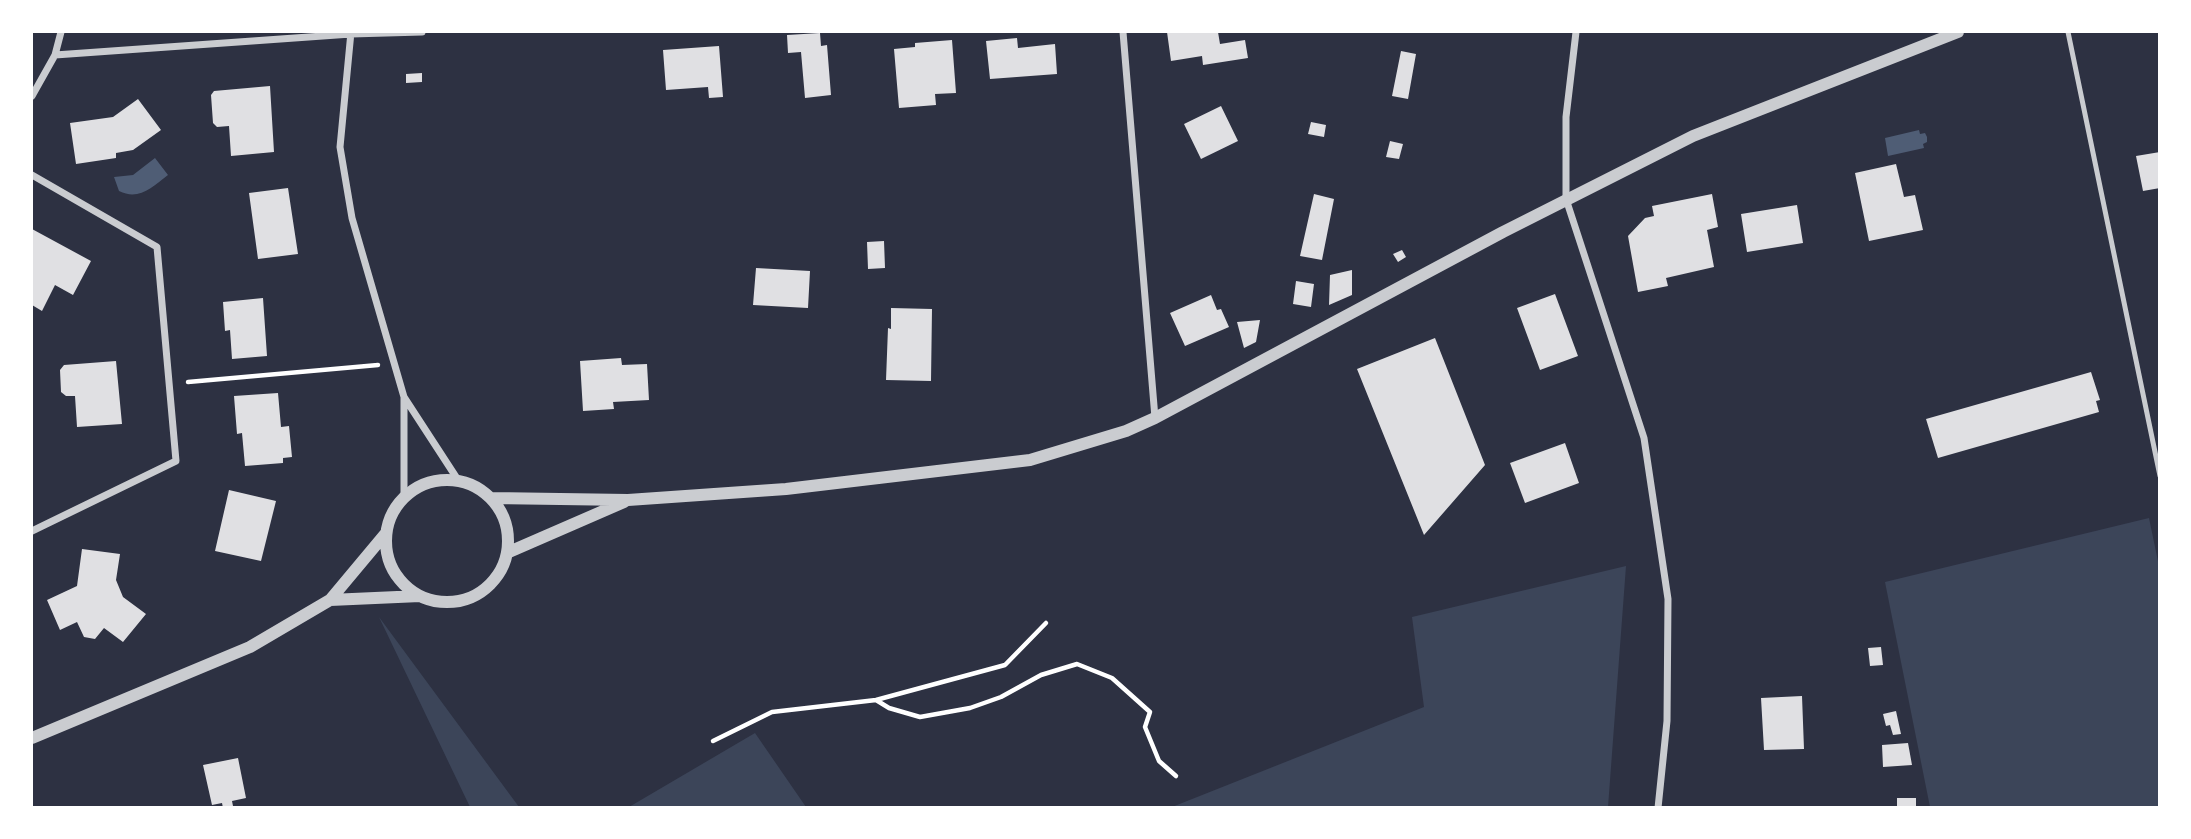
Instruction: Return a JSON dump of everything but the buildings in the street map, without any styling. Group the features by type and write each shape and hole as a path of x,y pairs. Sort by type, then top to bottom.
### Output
{"street":[{"path":"32,96 55,54 61,32"},
{"path":"55,54 351,33 422,32"},
{"path":"1123,32 1155,418"},
{"path":"1576,32 1566,117 1566,200 1644,438 1668,599 1667,721 1658,807"},
{"path":"492,498 628,500 786,489 1030,460 1126,431 1693,136 1958,32"},
{"path":"351,33 340,147 352,218 404,397 458,480"},
{"path":"32,175 157,247 176,461 32,531"},
{"path":"404,397 404,498"},
{"path":"438,480 458,480 477,487 492,498 503,514 509,552 492,585 469,601 438,602 420,596 404,585 393,570 386,552 386,533 392,514 404,498 419,486 438,480"},
{"path":"509,552 628,500"},
{"path":"32,738 250,647 330,600 386,533"},
{"path":"330,600 420,596"}],"lane":[{"path":"2068,32 2160,476"}],"path":[{"path":"169,384 394,364"},
{"path":"713,741 772,712 876,700 1005,665 1045,623"},
{"path":"876,700 889,708 920,718 970,708 1001,696 1041,675 1077,664 1112,678 1150,712 1145,727 1159,761 1176,776"}],"shaded area":[{"path":"1919,130 1920,134 1925,133 1927,137 1924,148 1888,156 1885,138"},
{"path":"155,158 168,175 139,193 126,194 119,191 114,177 133,175"},
{"path":"2149,518 2160,571 2159,807 1930,807 1885,582"},
{"path":"1626,566 1608,807 1172,807 1424,707 1412,617"},
{"path":"379,617 519,807 470,807"},
{"path":"755,733 806,807 629,807"}]}
